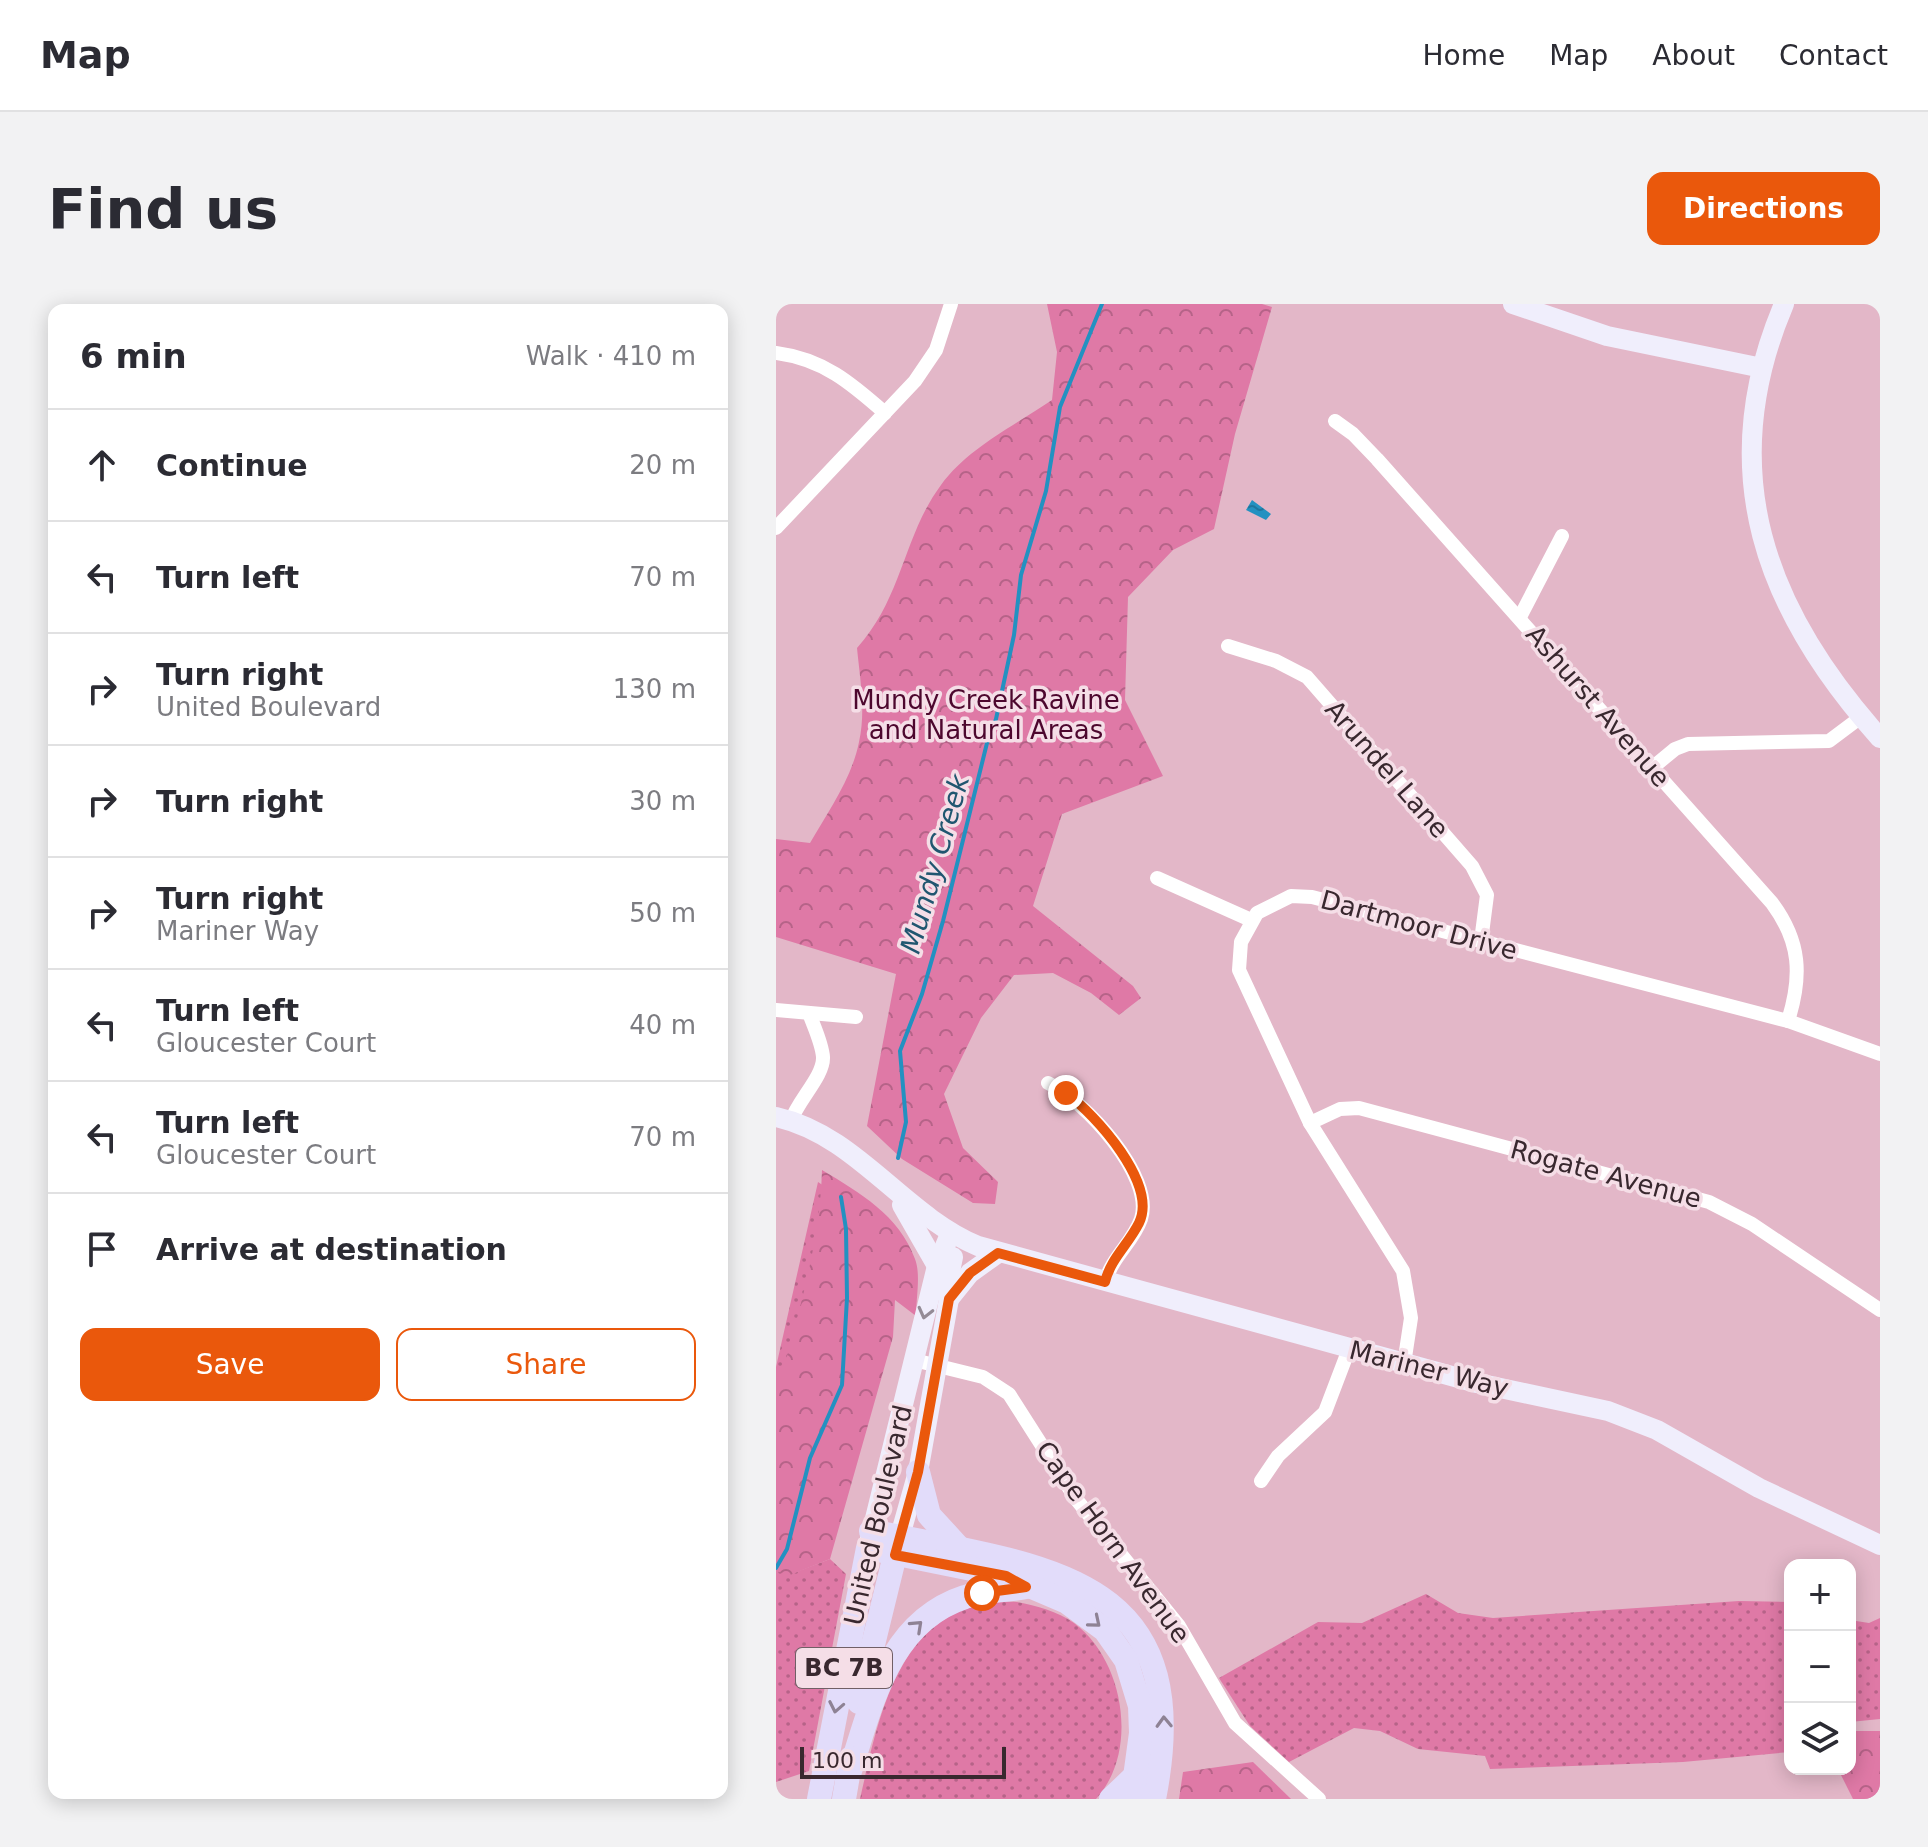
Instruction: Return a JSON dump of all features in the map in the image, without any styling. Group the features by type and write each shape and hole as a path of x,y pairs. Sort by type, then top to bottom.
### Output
{"main road":[{"path":"1513,304 1607,336 1762,368"},
{"path":"1784,304 1762,368 1754,426 1753,468 1764,542 1778,586 1800,634 1827,676 1880,738"},
{"path":"783,1119 832,1141 955,1236"},
{"path":"891,1188 937,1266"},
{"name":"Mariner Way","path":"955,1236 998,1253 1404,1364 1493,1387 1581,1404 1631,1419 1670,1437 1759,1488 1880,1545"},
{"name":"United Boulevard","path":"820,1793 870,1540 937,1266 955,1236"},
{"name":"United Boulevard","path":"846,1787 858,1704 918,1472 939,1365 955,1236"},
{"path":"949,1299 970,1273 998,1253"},
{"path":"918,1472 929,1515 962,1551"},
{"path":"870,1540 1006,1576 1067,1602 1094,1620 1126,1660 1137,1688 1141,1720 1132,1789 1111,1799"},
{"path":"897,1546 962,1551 1065,1576 1098,1595 1129,1623 1153,1666 1163,1703 1164,1743 1154,1799"},
{"path":"846,1787 880,1682 909,1633 930,1615 962,1598 1026,1587"}],"street":[{"path":"776,528 928,363 942,336 951,304"},
{"path":"776,353 801,358 832,370 885,413"},
{"name":"Ashurst Avenue","path":"1335,421 1353,434 1377,459 1772,903 1788,928 1799,964 1788,1021"},
{"path":"1520,617 1562,536"},
{"name":"Arundel Lane","path":"1228,646 1276,661 1307,677 1472,866 1487,895 1481,941"},
{"path":"1652,768 1670,753 1688,744 1829,741 1861,717"},
{"path":"1157,878 1251,920 1241,942 1239,970 1310,1123 1403,1271 1411,1318 1404,1364"},
{"name":"Dartmoor Drive","path":"1251,920 1275,901 1301,895 1788,1021 1880,1054"},
{"path":"776,1010 856,1017"},
{"path":"783,1119 822,1066 822,1051 809,1013"},
{"path":"1048,1083 1084,1108 1132,1168 1142,1189 1140,1222 1111,1263 1105,1282"},
{"name":"Rogate Avenue","path":"1310,1123 1340,1109 1359,1108 1694,1196 1752,1224 1880,1310"},
{"path":"1261,1481 1278,1456 1325,1412 1349,1349"},
{"name":"Cape Horn Avenue","path":"914,1360 987,1379 1009,1394 1076,1499 1179,1626 1235,1723 1319,1799"}],"green space":[{"name":"Mundy Creek Ravine and Natural Areas","path":"1047,304 1262,304 1272,307 1235,434 1214,529 1173,550 1128,597 1125,700 1163,776 1062,814 1033,906 1133,986 1141,998 1119,1015 1091,993 1053,973 1014,975 981,1018 944,1094 963,1148 998,1182 995,1204 973,1203 902,1159 867,1126 896,974 776,937 776,839 810,843 845,782 856,755 862,719 857,648 884,608 928,505 964,460 992,438 1052,400 1057,352"},
{"path":"822,1170 877,1207 908,1243 918,1272 916,1316 895,1300 893,1337 830,1559 790,1575 776,1571 776,1381 783,1371 808,1272 818,1222"},
{"path":"818,1182 857,1208 791,1574 830,1559 846,1574 809,1771 776,1782 776,1367"},
{"path":"1426,1594 1458,1613 1493,1618 1739,1601 1784,1602 1784,1753 1683,1762 1490,1769 1485,1756 1418,1749 1380,1731 1354,1728 1289,1762 1250,1726 1219,1678 1318,1622 1362,1623"},
{"path":"1017,1602 1061,1615 1074,1623 1105,1660 1115,1683 1120,1708 1118,1757 1109,1780 1096,1799 860,1799 888,1697 902,1666 922,1639 946,1618 978,1605"},
{"path":"1880,1618 1880,1719 1856,1721 1856,1621 1869,1623"},
{"path":"1856,1731 1880,1731 1880,1799 1853,1799 1841,1775 1856,1775"},
{"path":"1253,1762 1291,1799 1179,1799 1183,1772"}],"water":[{"path":"1252,500 1271,514 1266,520 1246,510"}],"waterway":[{"name":"Mundy Creek","path":"898,1158 906,1122 900,1051 922,994 987,743 996,719 1014,635 1021,575 1046,491 1060,407 1102,304"},
{"name":"Mundy Creek","path":"776,1568 787,1549 810,1458 842,1385 847,1298 846,1229 841,1197"}],"route":[{"path":"982,1593 1026,1587 1006,1576 895,1555 918,1472 949,1299 970,1273 998,1253 1105,1282 1110,1264 1138,1226 1143,1210 1144,1199 1135,1173 1092,1116 1066,1093"}]}
